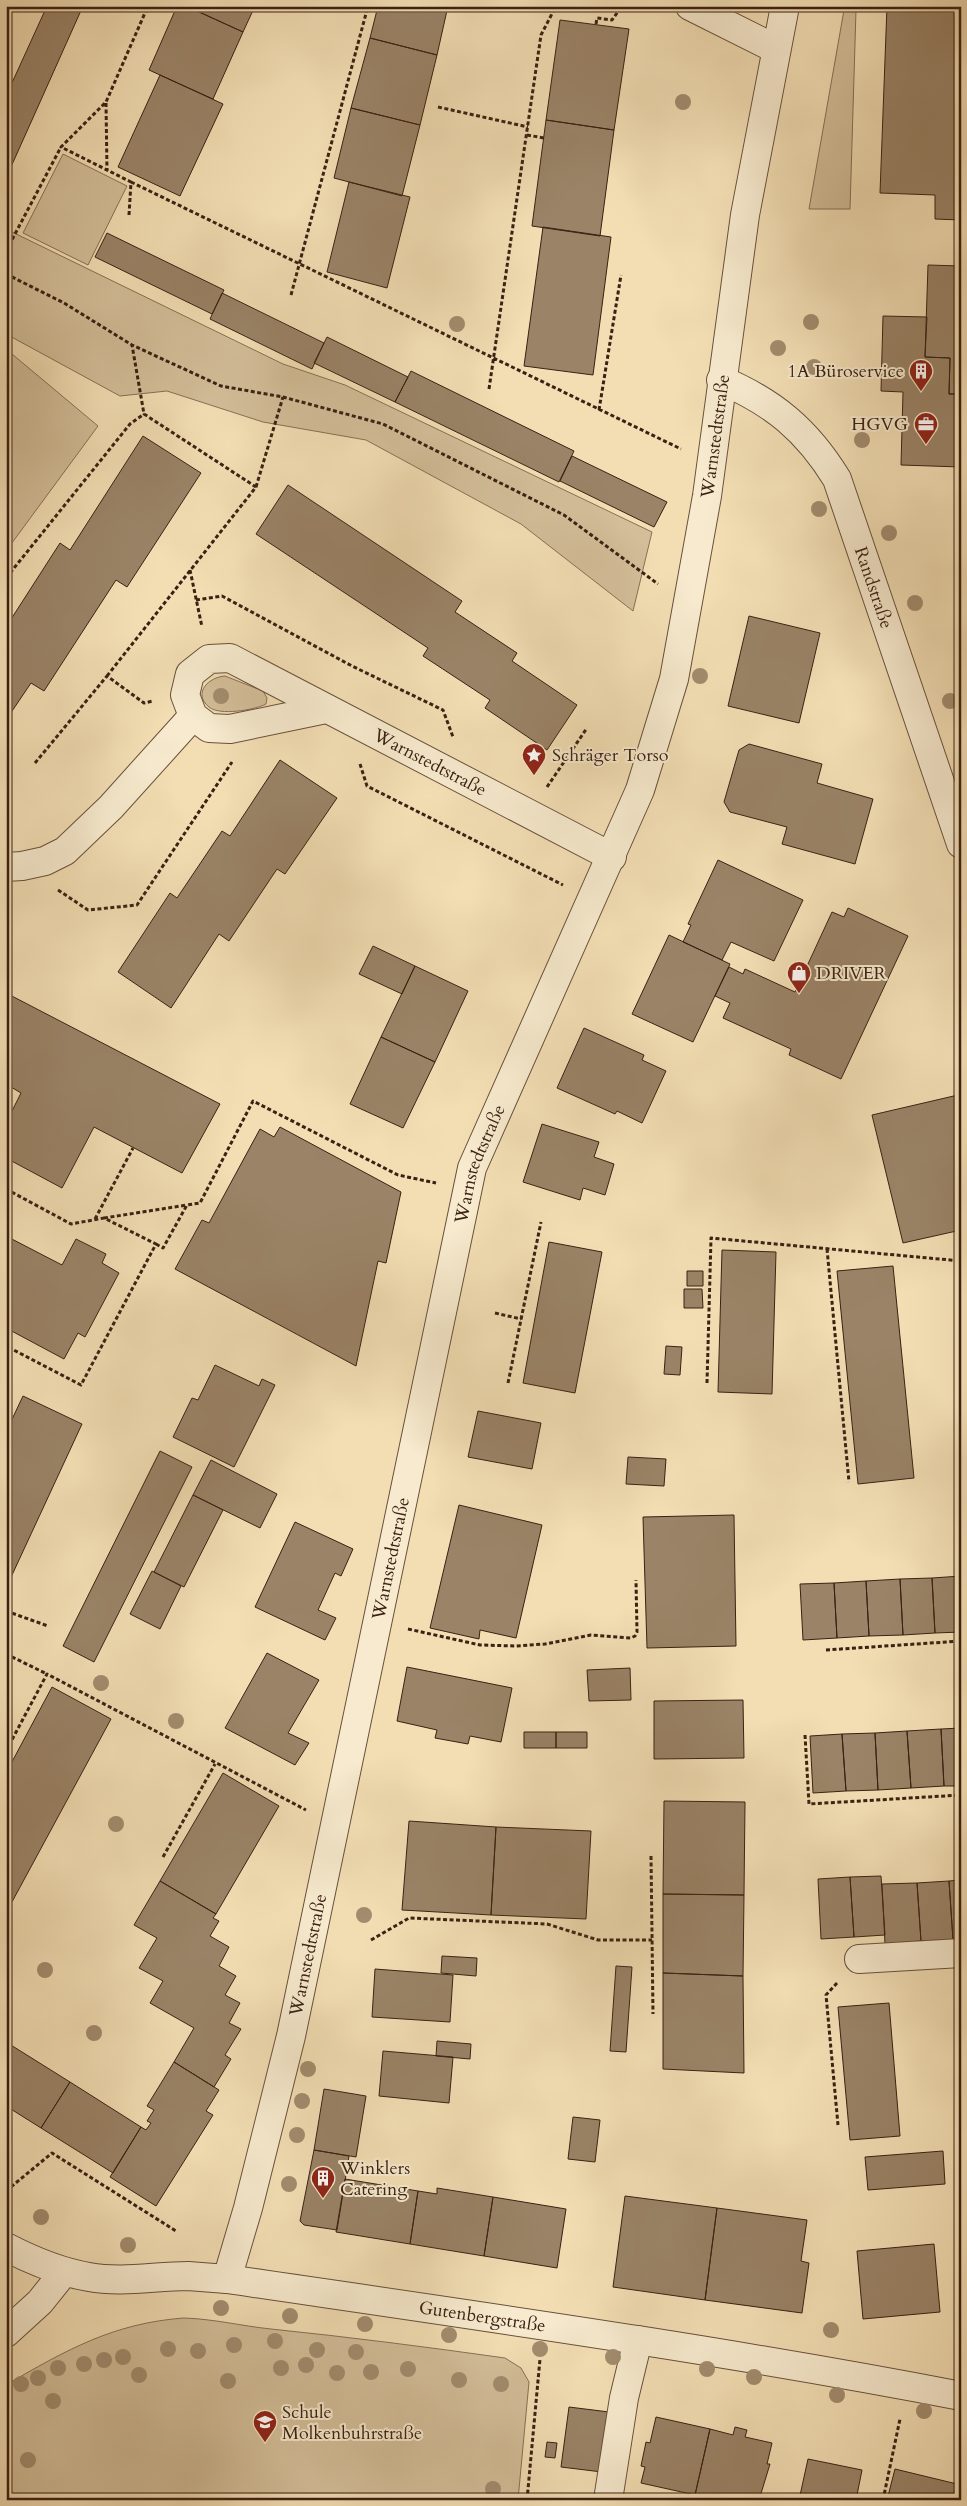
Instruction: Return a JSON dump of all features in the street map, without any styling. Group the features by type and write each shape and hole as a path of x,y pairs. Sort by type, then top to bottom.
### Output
{"street":[{"path":"690,6 776,49"},
{"name":"Warnstedtstraße","path":"227,2279 248,2208 291,2036 378,1622 466,1188 481,1144 593,900 640,790 674,679 711,463 745,215 785,6"},
{"name":"Randstraße","path":"721,380 762,400 790,421 824,458 837,479 961,844"},
{"name":"Warnstedtstraße","path":"209,659 230,658 528,815 612,857"},
{"path":"14,867 45,861 65,851 89,830 189,706 190,674 209,659"},
{"path":"189,706 209,728 230,729 259,723 336,714"},
{"path":"859,1959 961,1953"},
{"name":"Gutenbergstraße","path":"6,2247 31,2260 64,2272 91,2278 125,2279 188,2276 227,2279 638,2340 818,2369 961,2396"},
{"path":"6,2333 40,2302 64,2272"},
{"path":"608,2500 624,2398 638,2340"}],"path":[{"path":"6,251 61,148 106,102 148,6"},
{"path":"291,295 368,6"},
{"path":"489,389 542,35 556,6"},
{"path":"596,24 597,18 612,20 622,6"},
{"path":"106,102 107,171"},
{"path":"438,107 528,127"},
{"path":"527,135 544,138"},
{"path":"61,148 711,463"},
{"path":"129,215 131,182"},
{"path":"6,274 64,303 132,345 221,386 282,397 383,424 564,515 656,583 689,596"},
{"path":"599,410 621,276"},
{"path":"132,345 144,414 256,487"},
{"path":"35,763 107,676 256,487 282,397"},
{"path":"6,578 130,424 144,414"},
{"path":"190,570 209,659"},
{"path":"196,600 222,596 352,666 443,710 453,738"},
{"path":"107,676 144,703 189,706"},
{"path":"336,714 367,786 593,900"},
{"path":"14,867 88,910 137,905 259,723"},
{"path":"528,815 587,728"},
{"path":"6,1189 71,1224 200,1202 253,1101 398,1175 466,1188"},
{"path":"95,1220 133,1148"},
{"path":"104,1218 163,1248 187,1205"},
{"path":"508,1383 540,1222"},
{"path":"707,1383 711,1238 961,1261"},
{"path":"6,1346 81,1385 156,1244"},
{"path":"827,1249 849,1482"},
{"path":"495,1313 521,1319"},
{"path":"6,1384 11,1372"},
{"path":"378,1622 480,1645 516,1646 545,1644 591,1635 631,1638 637,1632 636,1580"},
{"path":"6,1611 48,1626"},
{"path":"826,1650 961,1642"},
{"path":"6,1654 314,1815"},
{"path":"6,1751 47,1674"},
{"path":"805,1735 809,1804 961,1795"},
{"path":"163,1857 215,1764"},
{"path":"651,1856 653,2014"},
{"path":"371,1940 409,1918 547,1924 598,1940 652,1940"},
{"path":"838,2125 826,1995 859,1959"},
{"path":"6,2190 52,2153 176,2231"},
{"path":"527,2500 540,2359"},
{"path":"883,2500 902,2413"}],"shaded area":[{"path":"844,10 856,10 850,209 809,209"},
{"path":"63,154 127,186 88,265 23,233"},
{"path":"6,229 283,364 345,385 652,532 633,611 521,524 366,440 263,422 167,391 120,396 6,334"},
{"path":"6,349 98,426 6,551"},
{"path":"225,676 263,691 267,698 266,704 246,710 229,712 214,710 209,707 204,702 202,691 213,679"},
{"name":"Schule Molkenbuhrstraße","path":"184,2318 505,2358 521,2368 529,2382 518,2500 6,2500 6,2385 49,2360 91,2340 135,2326"}],"building":[{"path":"47,6 83,6 6,178 6,96"},
{"path":"177,6 186,6 243,32 213,99 149,70"},
{"path":"186,6 255,6 243,32"},
{"path":"378,6 448,6 437,55 370,38"},
{"path":"887,6 961,7 961,220 935,219 935,195 880,193"},
{"path":"560,20 629,29 614,130 546,120"},
{"path":"370,38 437,55 420,125 351,108"},
{"path":"160,75 223,104 180,196 118,167"},
{"path":"351,108 420,125 402,196 334,178"},
{"path":"546,120 614,130 600,236 532,226"},
{"path":"349,182 410,197 387,288 327,272"},
{"path":"543,227 611,237 593,375 524,366"},
{"path":"107,233 224,290 212,314 95,257"},
{"path":"928,265 961,266 961,394 949,394 950,358 925,357"},
{"path":"222,293 324,343 312,369 210,319"},
{"name":"1A Büroservice","path":"883,316 927,317 925,357 950,358 949,394 961,394 961,467 901,465 903,392 881,391"},
{"path":"327,337 408,377 395,402 314,363"},
{"path":"411,371 574,451 559,482 395,402"},
{"path":"143,436 201,473 127,587 116,580 44,691 31,683 6,720 6,627 60,543 70,550"},
{"path":"572,456 667,502 654,527 560,481"},
{"path":"288,485 462,601 455,612 517,653 512,661 577,705 547,750 485,708 490,700 423,656 428,648 256,534"},
{"path":"749,616 820,633 799,723 728,706"},
{"path":"749,744 822,764 817,783 873,799 855,864 782,844 787,827 730,812 724,802 739,750"},
{"path":"280,760 337,798 285,874 277,869 229,941 219,934 171,1008 118,972 170,893 177,898 222,831 230,836"},
{"path":"718,860 803,900 774,961 731,942 722,960 683,942 691,925 688,924"},
{"name":"DRIVER","path":"848,908 908,936 841,1079 789,1055 791,1049 723,1018 730,1003 715,996 729,967 743,974 745,969 795,992 832,912 844,917"},
{"path":"669,935 730,964 693,1042 632,1014"},
{"path":"373,946 415,966 402,994 359,974"},
{"path":"415,966 468,991 435,1062 381,1037"},
{"path":"6,993 220,1104 182,1173 94,1127 62,1188 6,1158 6,1123 21,1093 6,1084"},
{"path":"584,1028 644,1055 642,1060 666,1071 642,1123 617,1111 615,1114 557,1088"},
{"path":"381,1037 435,1062 403,1128 350,1104"},
{"path":"958,1095 961,1107 961,1230 903,1243 872,1115"},
{"path":"542,1124 599,1142 594,1157 614,1164 605,1195 583,1188 580,1200 523,1182"},
{"path":"280,1127 401,1192 386,1263 378,1261 356,1366 175,1269 202,1220 209,1223 260,1129 274,1137"},
{"path":"6,1236 62,1265 76,1239 106,1254 102,1263 119,1273 85,1337 78,1333 64,1359 6,1328"},
{"path":"549,1242 602,1252 575,1393 523,1383"},
{"path":"722,1250 776,1252 772,1394 718,1392"},
{"path":"893,1266 914,1478 858,1484 837,1271"},
{"path":"687,1271 703,1271 703,1286 687,1286"},
{"path":"684,1289 702,1289 703,1308 684,1308"},
{"path":"666,1346 682,1347 680,1375 664,1374"},
{"path":"215,1365 259,1386 262,1379 275,1385 234,1467 173,1437 192,1398 198,1400"},
{"path":"23,1396 82,1424 6,1588 6,1432"},
{"path":"478,1411 541,1423 532,1469 468,1457"},
{"path":"160,1451 192,1467 94,1662 63,1646"},
{"path":"628,1457 666,1459 664,1486 626,1484"},
{"path":"211,1460 277,1494 260,1528 193,1495"},
{"path":"193,1495 223,1510 184,1587 154,1572"},
{"path":"459,1505 542,1525 516,1638 480,1630 479,1639 430,1628"},
{"path":"734,1515 736,1646 647,1648 643,1517"},
{"path":"295,1522 353,1549 341,1576 335,1573 318,1610 336,1618 325,1640 255,1607"},
{"path":"152,1571 181,1586 160,1629 130,1614"},
{"path":"961,1576 961,1632 935,1633 932,1578"},
{"path":"932,1578 935,1633 903,1635 900,1579"},
{"path":"900,1579 903,1635 869,1636 866,1581"},
{"path":"866,1581 869,1636 837,1638 834,1583"},
{"path":"834,1583 837,1638 803,1640 800,1584"},
{"path":"267,1653 319,1680 288,1733 309,1743 295,1765 225,1728"},
{"path":"407,1667 512,1688 501,1742 470,1736 468,1744 435,1738 437,1730 397,1721"},
{"path":"630,1668 631,1700 589,1701 587,1670"},
{"path":"52,1687 111,1719 6,1913 6,1773"},
{"path":"743,1700 744,1758 654,1759 654,1701"},
{"path":"961,1728 961,1786 944,1786 941,1729"},
{"path":"941,1729 944,1786 911,1788 907,1731"},
{"path":"907,1731 911,1788 878,1790 875,1733"},
{"path":"524,1732 556,1732 556,1748 524,1748"},
{"path":"556,1732 587,1732 587,1748 556,1748"},
{"path":"875,1733 878,1790 846,1791 842,1734"},
{"path":"842,1734 846,1791 813,1793 810,1736"},
{"path":"223,1773 279,1806 216,1914 160,1881"},
{"path":"664,1801 745,1802 744,1895 663,1894"},
{"path":"409,1821 496,1827 491,1915 402,1910"},
{"path":"496,1827 591,1831 586,1919 491,1915"},
{"path":"881,1876 885,1935 854,1937 850,1877"},
{"path":"850,1877 854,1937 821,1939 818,1879"},
{"path":"961,1880 961,1939 953,1940 949,1881"},
{"path":"160,1881 216,1914 213,1918 219,1921 210,1936 229,1947 219,1966 236,1976 225,1995 240,2003 229,2023 241,2029 225,2055 231,2059 214,2087 174,2062 194,2028 150,2003 163,1981 139,1968 157,1938 134,1925"},
{"path":"949,1881 953,1940 921,1941 917,1883"},
{"path":"917,1883 921,1941 885,1944 882,1884"},
{"path":"663,1894 744,1895 743,1976 663,1973"},
{"path":"442,1956 477,1958 476,1976 441,1973"},
{"path":"616,1966 632,1967 626,2052 610,2051"},
{"path":"375,1969 453,1975 450,2022 372,2017"},
{"path":"663,1973 743,1976 744,2073 663,2069"},
{"path":"889,2003 900,2136 850,2140 838,2007"},
{"path":"437,2041 471,2044 470,2059 436,2056"},
{"path":"6,2042 70,2082 41,2128 6,2106"},
{"path":"383,2051 453,2057 449,2103 379,2096"},
{"path":"174,2062 219,2090 206,2111 213,2115 156,2206 110,2177 141,2127 146,2130 151,2123 147,2121 154,2110 147,2106"},
{"path":"70,2082 141,2127 113,2173 41,2128"},
{"path":"324,2089 366,2096 356,2157 314,2150"},
{"path":"573,2117 600,2120 595,2162 568,2159"},
{"name":"Winklers Catering","path":"314,2150 349,2156 337,2230 304,2225 300,2221"},
{"path":"943,2151 945,2184 868,2190 865,2157"},
{"path":"345,2179 418,2191 410,2244 336,2232"},
{"path":"437,2188 493,2197 484,2256 410,2244 418,2191 437,2194"},
{"path":"625,2196 717,2208 705,2300 613,2287"},
{"path":"493,2197 566,2209 557,2268 484,2256"},
{"path":"717,2208 807,2220 801,2261 809,2263 802,2313 705,2300"},
{"path":"934,2244 940,2312 863,2319 857,2251"},
{"path":"569,2407 609,2412 602,2472 561,2467"},
{"path":"656,2417 710,2429 695,2495 641,2483 645,2467 641,2466 646,2442 650,2443"},
{"path":"735,2427 747,2430 745,2437 772,2443 767,2464 770,2464 759,2500 714,2500 695,2495 710,2429 733,2435"},
{"path":"547,2442 557,2443 555,2458 545,2457"},
{"path":"808,2459 862,2470 856,2500 799,2500"},
{"path":"895,2469 957,2484 953,2500 887,2500"}],"place":[{"name":"1A Büroservice","path":"921,392"},
{"name":"HGVG","path":"926,445"},
{"name":"Schräger Torso","path":"534,776"},
{"name":"DRIVER","path":"799,994"},
{"name":"Winklers Catering","path":"323,2199"},
{"name":"Schule Molkenbuhrstraße","path":"265,2443"}]}
